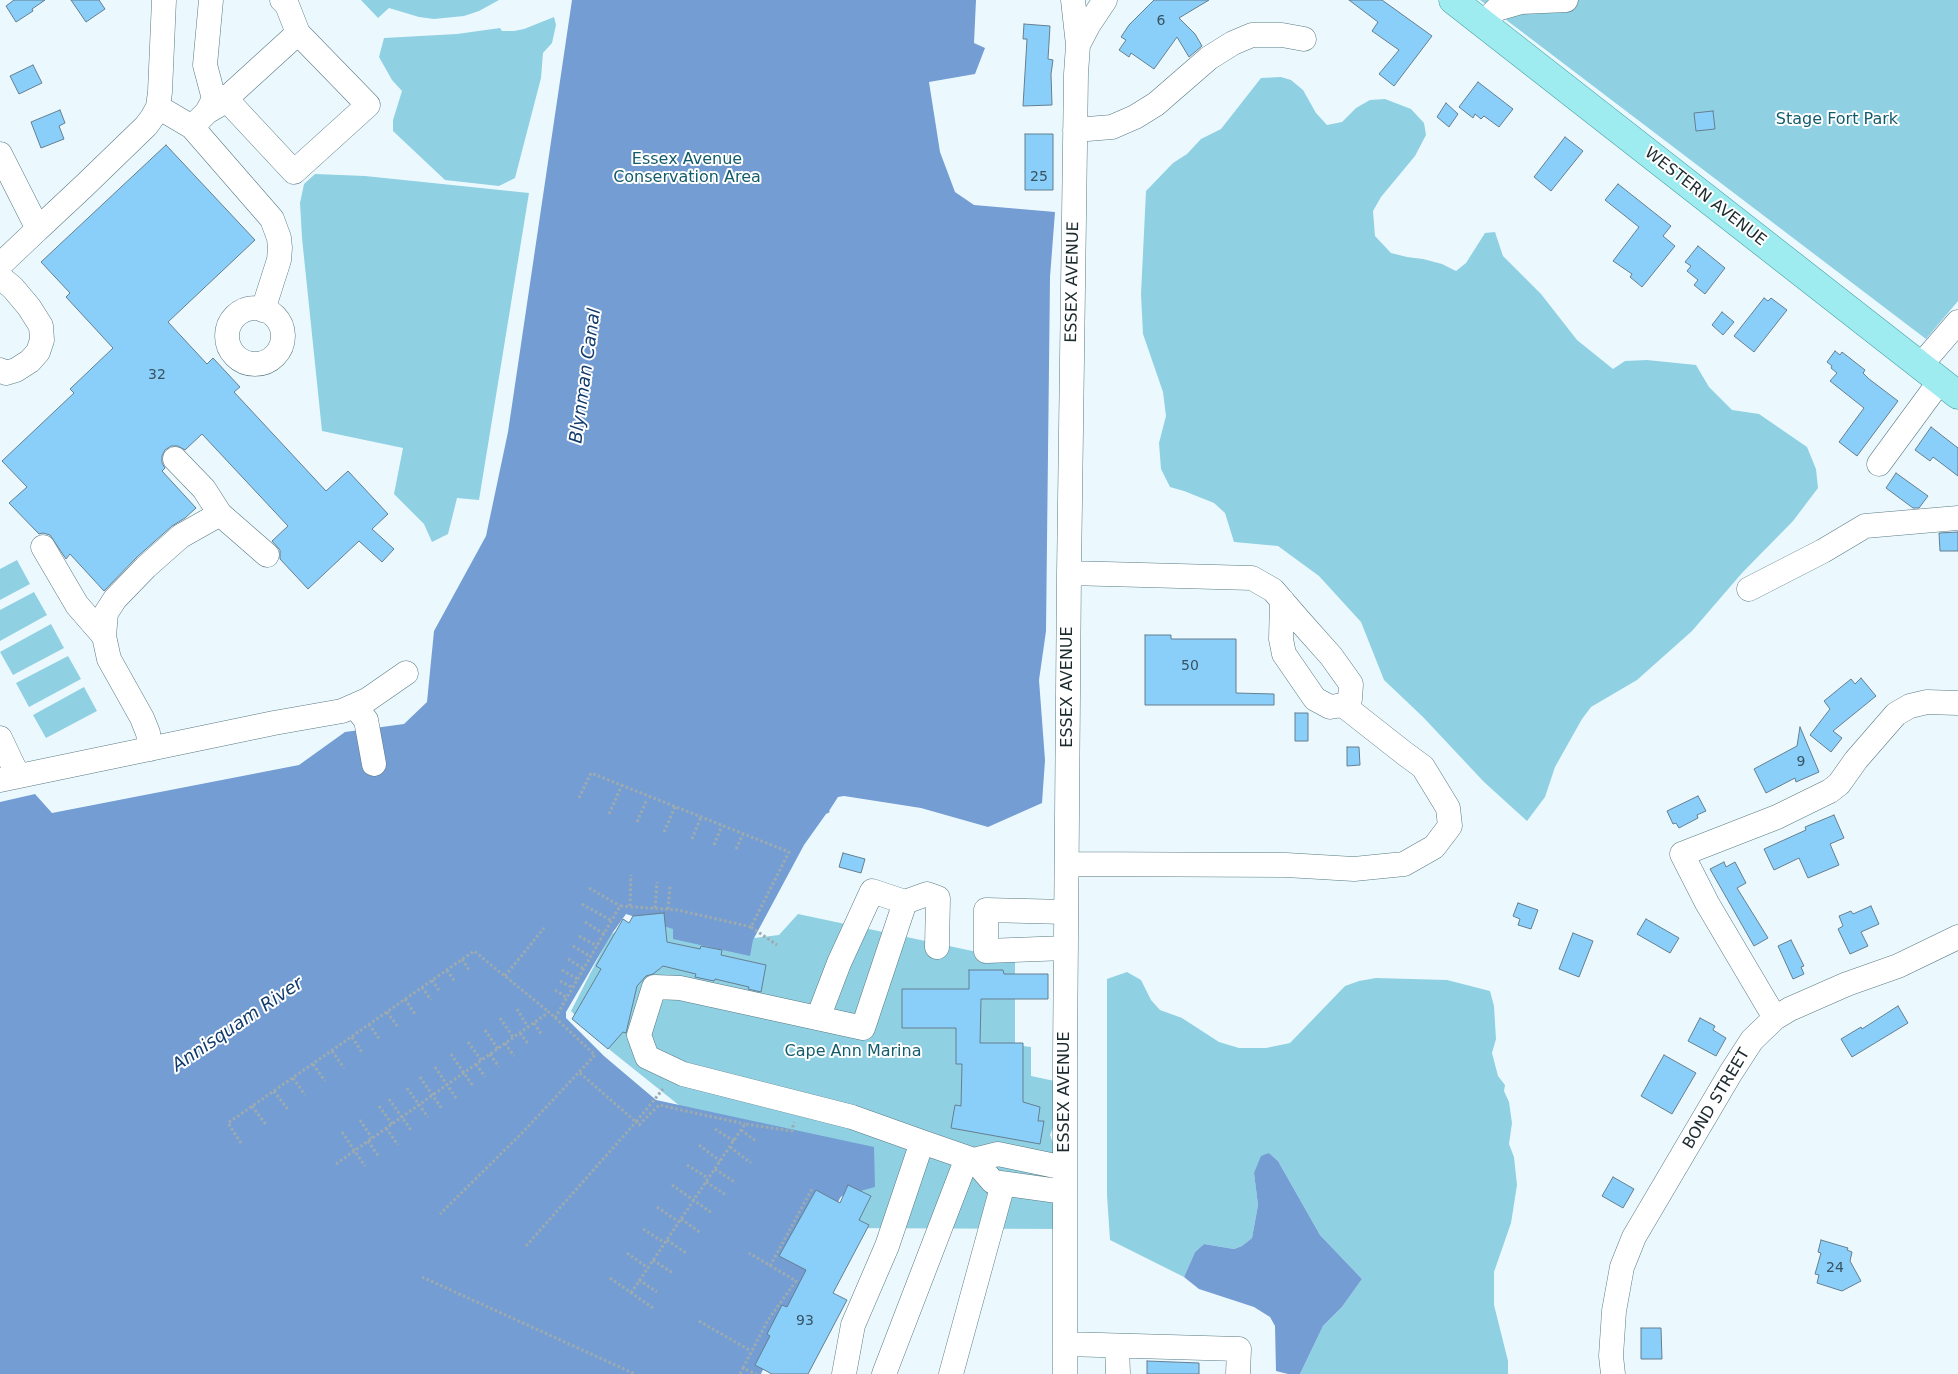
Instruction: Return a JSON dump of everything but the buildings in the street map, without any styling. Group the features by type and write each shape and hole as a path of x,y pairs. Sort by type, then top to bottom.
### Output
{"main road":[{"name":"WESTERN AVENUE","path":"1452,0 1940,381"}],"street":[{"path":"0,264 146,126 158,107 162,75 164,0"},
{"path":"209,113 214,99 205,65 212,0"},
{"path":"158,107 209,113 294,172 368,105 298,33 287,5 282,0"},
{"name":"ESSEX AVENUE","path":"1065,1374 1069,573 1075,130 1078,45 1073,0"},
{"path":"1078,45 1105,0"},
{"path":"1482,23 1498,9 1521,2 1555,4"},
{"path":"209,113 298,33"},
{"path":"1075,130 1112,128 1135,117 1156,104 1209,58 1233,43 1252,35 1282,35 1304,38"},
{"path":"209,113 276,227 280,248 279,260 263,310"},
{"path":"0,154 38,229"},
{"path":"0,278 13,288 29,306 41,326 42,340 38,352 30,361 6,373 0,370"},
{"path":"1879,464 1940,381 1958,322"},
{"path":"175,459 204,488 220,514 267,555"},
{"path":"150,749 148,733 142,718 109,659 104,636 106,614 115,599 146,567 181,536 220,514"},
{"path":"1749,589 1823,551 1865,526 1958,518"},
{"path":"43,547 77,605 104,636"},
{"path":"1069,573 1252,578 1272,590 1282,600 1331,656 1351,684 1350,699 1343,704 1330,707 1315,699 1284,654 1281,639 1282,600"},
{"path":"0,738 9,778 274,723 342,711 367,700 406,673"},
{"path":"1775,1018 1707,903 1682,854 1777,817 1830,791 1839,784 1856,760 1896,714 1910,706 1927,702 1958,703"},
{"path":"1067,864 1286,865 1354,868 1404,864 1434,847 1450,826 1448,808 1423,767 1343,704"},
{"path":"354,706 366,720 374,764"},
{"path":"818,1018 839,963 872,890 905,902 927,894 938,898 937,947"},
{"path":"905,902 863,1028 680,988 654,987 639,1035 647,1057 683,1074 841,1115 971,1159 993,1182 1065,1192"},
{"path":"1066,912 986,910 986,951 1066,948"},
{"name":"BOND STREET","path":"1613,1374 1611,1356 1614,1310 1622,1267 1634,1237 1752,1040 1775,1018 1790,1009 1847,984 1898,966 1958,937"},
{"path":"844,1374 853,1325 887,1246 922,1142"},
{"path":"971,1159 998,1154 1065,1168"},
{"path":"884,1374 971,1159"},
{"path":"951,1374 1003,1184"},
{"path":"1065,1344 1239,1349 1238,1374"},
{"path":"1117,1346 1118,1374"}],"path":[{"path":"578,800 591,773 789,852 751,927"},
{"path":"609,814 622,785"},
{"path":"637,822 647,799"},
{"path":"664,832 675,807"},
{"path":"692,839 701,817"},
{"path":"714,845 722,826"},
{"path":"736,849 743,834"},
{"path":"630,906 631,875"},
{"path":"656,908 657,882"},
{"path":"668,909 670,886"},
{"path":"589,888 620,906 678,910 751,927 777,945"},
{"path":"582,904 612,921"},
{"path":"555,1018 620,906"},
{"path":"585,922 604,934"},
{"path":"505,976 544,928"},
{"path":"579,936 597,946"},
{"path":"573,946 591,957"},
{"path":"241,1143 228,1124 474,951 549,1012 595,1055 580,1073 440,1214"},
{"path":"462,959 469,970"},
{"path":"568,959 584,969"},
{"path":"446,970 455,982"},
{"path":"562,970 579,980"},
{"path":"432,980 440,992"},
{"path":"560,981 573,988"},
{"path":"422,987 431,1000"},
{"path":"555,990 566,997"},
{"path":"405,999 415,1014"},
{"path":"517,1010 528,1027"},
{"path":"387,1012 398,1027"},
{"path":"336,1164 549,1012"},
{"path":"500,1018 513,1038"},
{"path":"534,1022 542,1035"},
{"path":"369,1024 380,1040"},
{"path":"485,1030 498,1049"},
{"path":"520,1033 529,1045"},
{"path":"352,1037 363,1054"},
{"path":"468,1042 481,1060"},
{"path":"505,1043 514,1056"},
{"path":"332,1050 344,1068"},
{"path":"451,1054 473,1086"},
{"path":"490,1054 499,1067"},
{"path":"313,1064 325,1081"},
{"path":"476,1064 485,1076"},
{"path":"435,1067 456,1098"},
{"path":"580,1073 639,1125 659,1105 745,1124 792,1131 796,1116"},
{"path":"420,1077 442,1109"},
{"path":"293,1078 305,1095"},
{"path":"407,1088 428,1117"},
{"path":"526,1246 663,1089"},
{"path":"274,1091 289,1111"},
{"path":"389,1099 411,1130"},
{"path":"252,1106 267,1126"},
{"path":"379,1106 392,1124"},
{"path":"360,1120 372,1138"},
{"path":"631,1293 745,1124"},
{"path":"386,1128 398,1145"},
{"path":"715,1129 734,1141"},
{"path":"741,1130 756,1141"},
{"path":"342,1132 365,1166"},
{"path":"368,1141 379,1157"},
{"path":"699,1145 720,1160"},
{"path":"730,1147 752,1163"},
{"path":"687,1164 708,1178"},
{"path":"715,1169 736,1183"},
{"path":"706,1182 726,1196"},
{"path":"672,1185 712,1213"},
{"path":"770,1266 813,1187"},
{"path":"657,1207 701,1233"},
{"path":"642,1229 686,1253"},
{"path":"627,1253 648,1268"},
{"path":"740,1374 768,1320 796,1282 749,1253"},
{"path":"653,1260 674,1274"},
{"path":"422,1277 635,1374"},
{"path":"610,1278 653,1308"},
{"path":"639,1280 657,1292"},
{"path":"698,1321 752,1351"},
{"path":"743,1368 756,1374"}],"green space":[{"path":"361,0 499,0 479,11 464,16 434,19 419,17 389,8 378,18"},
{"name":"Stage Fort Park","path":"1480,0 1958,0 1958,301 1926,339"},
{"path":"554,17 556,25 552,43 543,53 541,78 515,178 499,186 445,180 393,131 393,120 402,91 392,80 379,57 384,38 457,34 500,28 502,31 514,31"},
{"path":"1281,77 1291,80 1303,90 1316,113 1327,125 1342,122 1356,108 1370,100 1385,99 1411,109 1424,123 1426,135 1415,156 1381,197 1373,211 1375,236 1391,253 1442,264 1456,271 1466,263 1485,233 1495,232 1503,256 1541,294 1577,340 1613,369 1625,361 1647,360 1696,365 1709,387 1732,410 1759,414 1807,447 1816,469 1818,488 1793,521 1742,573 1692,631 1637,680 1591,707 1582,719 1555,767 1545,797 1527,821 1484,782 1423,717 1384,680 1361,622 1319,576 1278,546 1234,542 1225,513 1214,503 1170,487 1161,469 1159,443 1166,416 1163,392 1143,334 1141,294 1146,191 1173,163 1187,154 1201,139 1221,129 1261,78"},
{"path":"315,174 365,176 529,193 479,500 457,498 448,534 432,542 424,524 394,494 403,448 322,431 300,203 304,184"},
{"path":"17,560 30,584 0,600 0,569"},
{"path":"34,592 47,615 0,641 0,610"},
{"path":"51,624 64,648 13,675 0,652"},
{"path":"68,656 81,679 29,707 16,683"},
{"path":"84,687 97,711 46,738 33,715"},
{"name":"Cape Ann Marina","path":"662,904 729,941 779,935 798,914 1015,960 1015,1045 1031,1047 1031,1076 1064,1083 1062,1105 1050,1135 1067,1178 1065,1229 831,1228 855,1196 725,1142 610,1050 571,1011 610,935"},
{"path":"1127,972 1141,980 1151,1000 1160,1010 1182,1018 1219,1042 1239,1048 1266,1048 1290,1043 1345,986 1359,981 1376,978 1447,980 1490,991 1494,1006 1496,1039 1492,1053 1498,1076 1505,1085 1504,1091 1509,1102 1512,1123 1509,1144 1514,1157 1517,1185 1511,1223 1494,1272 1494,1305 1508,1361 1508,1374 1300,1374 1323,1326 1342,1307 1362,1279 1320,1235 1278,1161 1269,1153 1254,1173 1258,1205 1252,1238 1242,1246 1234,1249 1204,1244 1195,1252 1184,1277 1110,1240 1107,1195 1107,979"}],"water":[{"path":"572,0 976,0 974,43 985,48 975,74 929,82 940,152 955,192 974,205 1055,212 1050,277 1046,631 1039,680 1045,760 1042,803 988,827 921,808 844,796 838,797 830,812 826,814 804,845 753,940 750,956 673,939 673,929 626,914 611,935 566,1012 566,1018 604,1056 656,1100 874,1147 875,1187 840,1198 761,1374 0,1374 0,802 35,794 52,813 299,765 345,732 404,724 427,702 434,631 486,536 508,432"},
{"path":"1269,1153 1278,1161 1320,1235 1362,1279 1342,1307 1323,1326 1300,1374 1276,1371 1275,1326 1270,1317 1254,1307 1199,1289 1184,1277 1195,1252 1204,1244 1234,1249 1242,1246 1252,1238 1258,1205 1254,1173 1261,1156"}],"park label":[{"name":"Essex Avenue Conservation Area","path":"687,169"}],"water label":[{"name":"Blynman Canal","path":"586,376"},
{"name":"Annisquam River","path":"238,1025"}]}
